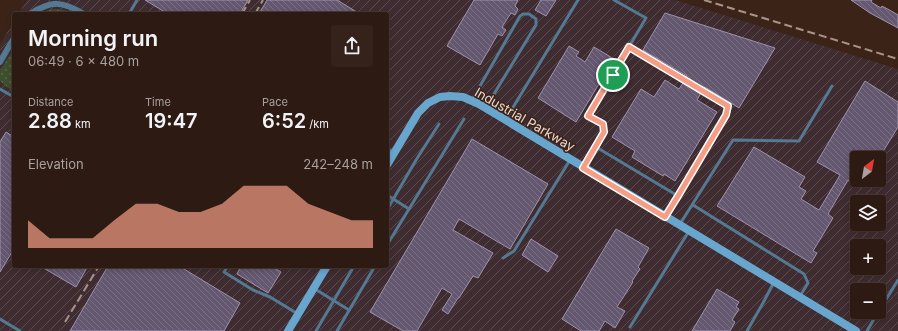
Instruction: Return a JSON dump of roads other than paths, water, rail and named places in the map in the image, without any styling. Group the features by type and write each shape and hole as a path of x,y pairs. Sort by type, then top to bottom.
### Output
{"street":[{"path":"33,12 54,3 66,5 80,12"},
{"path":"0,62 12,41"},
{"name":"Industrial Parkway","path":"391,151 418,113 428,103 440,97 463,97 485,108 800,297 844,328 856,331"},
{"path":"665,217 726,115"},
{"path":"288,331 326,268"}],"lane":[{"path":"129,12 137,0"},
{"path":"505,120 578,0"},
{"path":"583,168 604,132 603,124 588,116 646,18 614,0"},
{"path":"472,101 520,16 523,14 529,14 536,19 536,25 485,108"},
{"path":"629,47 728,106 726,115"},
{"path":"680,225 733,140 799,141 832,86"},
{"path":"0,89 12,96"},
{"path":"389,242 464,119"},
{"path":"389,206 439,124"},
{"path":"596,146 678,196"},
{"path":"503,258 514,251 570,160"},
{"path":"389,196 409,209"},
{"path":"693,205 804,274 808,283 800,297"},
{"path":"630,327 689,231"},
{"path":"227,268 224,272 253,290 270,297 298,314"},
{"path":"316,331 353,268"},
{"path":"337,331 374,268"},
{"path":"886,300 898,280"},
{"path":"747,331 774,282"},
{"path":"313,288 349,310"},
{"path":"0,319 20,331"},
{"path":"867,331 875,319"}],"railway":[{"path":"243,12 250,0"},
{"path":"256,12 263,0"},
{"path":"704,0 898,59"},
{"path":"65,322 98,268"}]}
